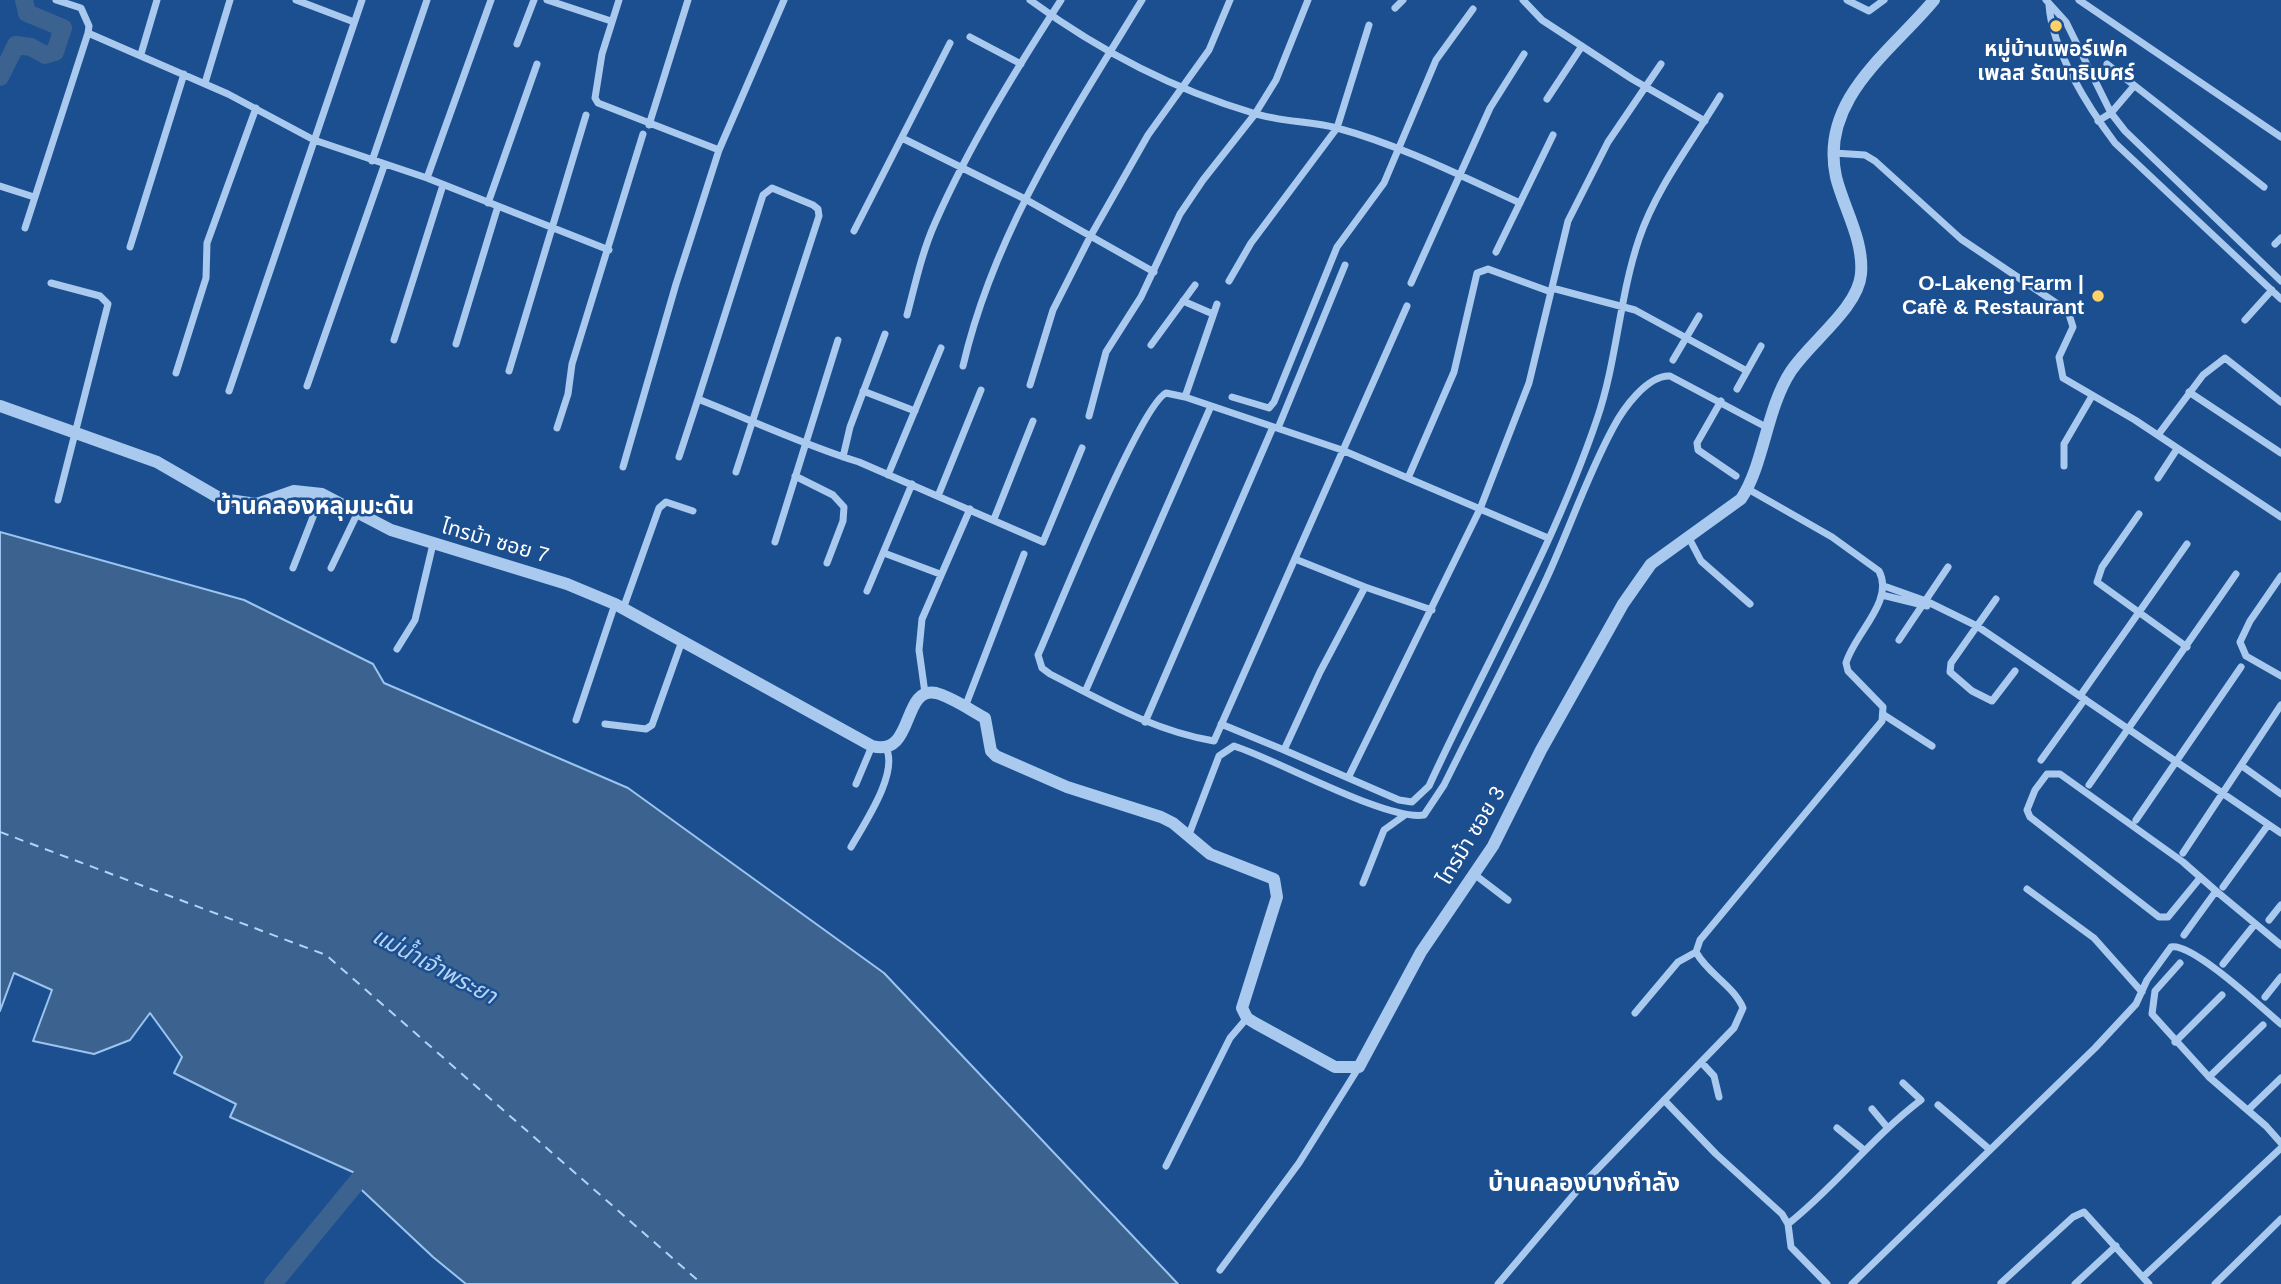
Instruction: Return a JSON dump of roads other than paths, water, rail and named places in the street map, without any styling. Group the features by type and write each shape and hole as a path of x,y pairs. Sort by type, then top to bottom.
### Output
{"street":[{"path":"25,228 89,26 83,4 56,0"},
{"path":"141,54 157,0"},
{"path":"205,83 230,0"},
{"path":"296,0 354,22"},
{"path":"229,391 362,0"},
{"path":"372,161 427,0"},
{"path":"427,178 491,0"},
{"path":"517,44 534,0"},
{"path":"547,0 611,22"},
{"path":"619,0 611,22 595,98 612,111 719,150"},
{"path":"649,125 688,0"},
{"path":"623,467 676,284 719,150 784,0"},
{"path":"1030,0 1110,52 1181,88 1255,114 1336,128 1399,150 1520,203"},
{"path":"907,315 934,225 1021,64 1061,0"},
{"path":"963,366 988,277 1024,199 1142,0"},
{"path":"1030,385 1053,310 1090,237 1125,173 1212,46 1230,0"},
{"path":"1090,416 1106,352 1154,272 1180,214 1255,114 1280,72 1308,0"},
{"path":"1395,8 1403,0"},
{"path":"1522,0 1542,20 1646,87 1705,121"},
{"path":"1847,0 1869,11 1884,0"},
{"name":"ไทรม้า ซอย 3","path":"1359,1066 1421,952 1493,846 1541,750 1623,604 1647,569 1717,519 1748,489 1766,427 1790,372 1819,334 1844,311 1856,295 1861,275 1860,249 1836,177 1833,153 1838,122 1859,81 1934,0"},
{"path":"2079,0 2281,137"},
{"path":"2048,2 2066,22 2111,113 2144,152 2281,281"},
{"path":"2048,2 2051,26 2098,121 2132,162 2281,299"},
{"path":"1232,397 1269,408 1274,402 1337,247 1384,183 1436,60 1473,9"},
{"path":"1230,281 1251,243 1336,128 1369,25"},
{"path":"88,33 205,83 314,141 427,178 552,230 609,250"},
{"path":"970,37 1021,64"},
{"path":"854,231 950,43"},
{"path":"1547,99 1582,46"},
{"path":"1411,284 1490,108 1524,54"},
{"path":"488,203 537,64"},
{"path":"1349,776 1480,509 1529,383 1568,221 1608,142 1661,64"},
{"path":"2107,64 2263,187"},
{"path":"131,247 184,74"},
{"path":"2098,121 2111,113 2134,86"},
{"path":"1222,724 1349,776 1399,800 1412,802 1430,786 1548,538 1598,418 1621,306 1640,235 1658,197 1720,96"},
{"path":"176,373 206,278 207,243 256,108"},
{"path":"509,371 586,114"},
{"path":"557,428 568,394 572,364 643,134"},
{"path":"1496,252 1553,135"},
{"path":"902,138 1024,199 1154,272"},
{"path":"1833,153 1866,155 1875,161 1961,239 2068,312 2073,327 2059,357 2060,374 2157,434 2281,517"},
{"path":"307,386 384,166"},
{"path":"394,340 443,185"},
{"path":"0,186 34,197"},
{"path":"679,457 763,195 772,188 813,205 818,209 819,216 736,472"},
{"path":"456,344 498,206"},
{"path":"2232,254 2240,244"},
{"path":"1145,722 1345,265"},
{"path":"1408,478 1454,372 1477,273 1488,269 1552,290 1636,310 1748,371"},
{"path":"51,283 100,296 107,304 58,500"},
{"path":"1151,345 1195,285"},
{"path":"2245,320 2272,290"},
{"path":"1183,301 1213,314"},
{"path":"1185,397 1217,303"},
{"path":"1407,306 1342,450 1214,741 1187,737 1145,722 1042,668 1038,655 1118,469 1154,405 1166,393 1342,450 1548,538"},
{"path":"1673,360 1699,316"},
{"path":"842,457 885,334"},
{"path":"775,542 838,340"},
{"path":"1737,389 1761,346"},
{"path":"888,475 941,348"},
{"path":"2157,434 2203,375 2225,358 2281,402"},
{"path":"1188,837 1219,756 1234,746 1372,805 1406,815 1424,815 1444,785 1543,585 1614,426 1635,397 1652,381 1662,376 1670,376 1766,427"},
{"path":"939,496 981,390"},
{"path":"863,391 915,411"},
{"path":"2189,392 2281,453"},
{"path":"2064,466 2064,444 2092,396"},
{"path":"698,399 912,484 1042,542 1082,448"},
{"path":"1721,401 1697,443 1698,450 1736,476"},
{"name":"ไทรม้า ซอย 7","path":"0,406 157,462 221,499 257,503 294,491 322,494 391,530 501,562 619,607 872,746 886,748"},
{"path":"1085,692 1211,406"},
{"path":"994,519 1033,421"},
{"path":"2158,478 2177,449"},
{"path":"795,476 818,486 844,507 843,521 827,563"},
{"path":"867,591 912,484"},
{"path":"1748,489 1869,562 1879,571 1884,586 1882,595 1846,663 1848,671 1878,701 1884,715 1933,746"},
{"path":"293,568 322,494"},
{"path":"576,720 655,516 666,502 693,511"},
{"path":"925,693 919,638 924,612 970,509"},
{"path":"331,568 358,512"},
{"path":"2139,514 2102,567 2097,582 2187,647"},
{"path":"1689,538 1701,561 1750,604"},
{"path":"397,649 415,620 433,544"},
{"path":"2041,760 2187,544"},
{"path":"884,553 940,574"},
{"path":"965,706 1024,554"},
{"path":"1295,559 1432,610"},
{"path":"1899,640 1948,567"},
{"path":"2089,785 2130,730 2236,574"},
{"path":"2281,576 2246,627 2240,642 2246,656 2281,676"},
{"path":"1884,586 1977,626 2281,833"},
{"path":"1284,750 1320,672 1365,587"},
{"path":"1882,595 1925,603"},
{"path":"1996,598 1951,663 1952,676 1992,701 2015,671"},
{"path":"605,724 646,729 652,725 682,641"},
{"path":"2136,820 2241,667"},
{"path":"851,847 887,776 891,757 886,748 897,741 916,701 925,693 936,693 965,706 985,719 991,751 996,756 1067,787 1161,817 1219,858 1268,875 1277,885 1267,931 1242,1002 1247,1018 1335,1067 1359,1066"},
{"path":"2183,853 2281,705"},
{"path":"1635,1013 1678,962 1696,952 1700,940 1879,727 1884,715"},
{"path":"856,784 872,746"},
{"path":"2242,766 2281,794"},
{"path":"2200,877 2168,917 2159,917 2030,817 2027,810 2035,790 2047,774 2060,774 2219,889 2281,945"},
{"path":"1363,883 1384,830 1406,815"},
{"path":"2184,934 2269,825"},
{"path":"1474,874 1508,900"},
{"path":"2027,890 2094,938 2142,992"},
{"path":"2269,920 2281,905"},
{"path":"2223,964 2255,924"},
{"path":"1852,1284 2095,1048 2136,1004 2165,953 2178,946 2199,957 2281,1024"},
{"path":"1498,1284 1581,1186 1734,1028 1743,1008 1740,1000 1703,964 1696,952"},
{"path":"2001,1283 2081,1212 2089,1214 2146,1281 2281,1145 2248,1110 2209,1077 2152,1014 2155,991 2180,963"},
{"path":"2265,997 2281,977"},
{"path":"2175,1042 2222,995"},
{"path":"1166,1166 1230,1038 1247,1018"},
{"path":"2209,1077 2263,1025"},
{"path":"1701,1062 1714,1076 1719,1097"},
{"path":"1220,1270 1299,1163 1359,1066"},
{"path":"2248,1110 2281,1078"},
{"path":"1788,1224 1827,1191 1887,1127 1921,1100 1903,1083"},
{"path":"1664,1100 1728,1165 1775,1206 1788,1224 1791,1247 1827,1284"},
{"path":"1938,1105 1989,1149"},
{"path":"1872,1109 1887,1127"},
{"path":"1837,1128 1864,1150"},
{"path":"2215,1284 2281,1219"},
{"path":"2075,1284 2116,1247"}],"water":[{"name":"แม่น้ำเจ้าพระยา","path":"0,532 244,600 373,664 384,683 628,788 884,973 1178,1284 466,1284 433,1257 350,1179 355,1173 230,1117 236,1104 174,1073 182,1057 150,1013 130,1040 94,1054 33,1041 52,990 14,973 0,1011"}],"waterway":[{"path":"0,77 16,45 31,47 45,55 55,52 63,28 27,13 24,0"},
{"path":"273,1284 371,1165"}],"place":[{"name":"หมู่บ้านเพอร์เฟค เพลส รัตนาธิเบศร์","path":"2056,26"},
{"name":"O-Lakeng Farm | Cafè & Restaurant","path":"2098,296"}],"district":[{"name":"บ้านคลองหลุมมะดัน","path":"315,507"},
{"name":"บ้านคลองบางกำลัง","path":"1584,1184"}]}
